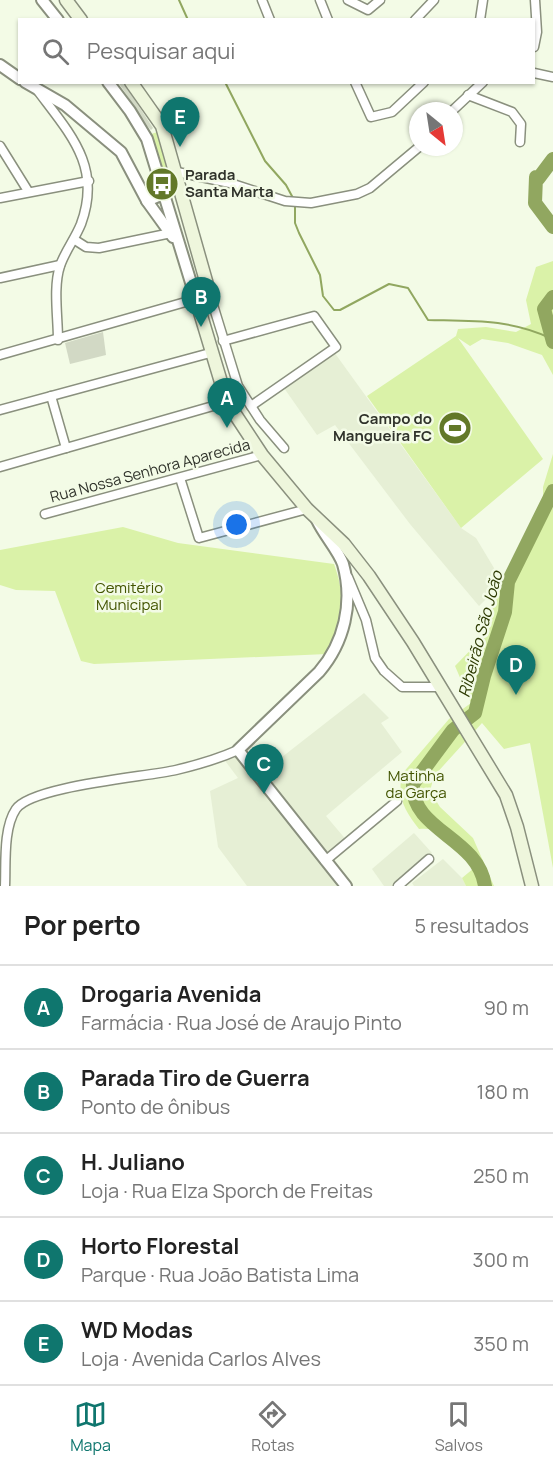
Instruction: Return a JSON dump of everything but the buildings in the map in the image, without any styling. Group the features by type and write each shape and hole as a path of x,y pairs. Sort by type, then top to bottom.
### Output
{"main road":[{"path":"66,0 80,18"},
{"path":"133,84 158,117 177,172 210,295 195,299 227,402 262,455 312,514 344,544 369,576 440,687 513,811 532,886"}],"street":[{"path":"42,0 56,18"},
{"path":"262,0 269,18"},
{"path":"320,0 327,18"},
{"path":"348,0 368,10 380,0"},
{"path":"417,18 434,0"},
{"path":"480,18 483,0"},
{"path":"535,0 537,32 535,42"},
{"path":"0,65 18,78"},
{"path":"535,73 553,77"},
{"path":"29,84 86,121 122,152 147,201 174,238"},
{"path":"0,355 195,299 174,238 147,139 109,84"},
{"path":"356,84 371,117 392,112 422,84"},
{"path":"461,102 481,84"},
{"path":"36,88 78,149 87,169 89,181 82,221 75,240 60,266 58,340"},
{"path":"468,95 512,112 521,124 520,142"},
{"path":"0,146 28,191"},
{"path":"177,172 230,183 285,201 301,203 357,194 370,188 409,155"},
{"path":"0,198 89,181"},
{"path":"147,201 164,198"},
{"path":"75,240 86,247 99,248 174,238"},
{"path":"0,278 60,266"},
{"path":"210,295 238,386 284,448"},
{"path":"223,341 311,316 318,320 336,346 251,406"},
{"path":"0,410 210,353"},
{"path":"51,396 66,448"},
{"path":"0,467 227,402"},
{"name":"Rua Nossa Senhora Aparecida","path":"45,514 262,455"},
{"path":"180,478 199,538 312,514 342,563 366,620 375,658 384,671 402,687 440,687"},
{"path":"5,886 13,815 26,800 90,784 177,770 222,758 238,750 319,672 337,648 345,621 342,563"},
{"path":"238,750 346,886"},
{"path":"325,861 397,801"},
{"path":"398,886 429,859"}],"shaded area":[{"path":"334,352 461,528 476,538 500,578 494,591 479,606 410,524 335,425 317,435 284,388"},
{"path":"364,693 389,718 381,723 402,752 326,816 348,842 328,859 346,886 247,886 218,847 210,791 238,778 223,758 237,752 259,775"},
{"path":"414,833 432,853 398,886 384,886 372,869"},
{"path":"443,859 462,878 466,886 414,886 412,883"}],"green space":[{"path":"157,132 174,177 162,180 146,136"},
{"name":"Campo do Mangueira FC","path":"553,261 553,375 542,355 508,343 482,339 470,346 458,338 543,459 461,528 367,396 456,336 458,329 486,327 516,332 531,324 526,300 536,267"},
{"name":"Matinha da Garça","path":"553,454 553,868 530,743 504,749 482,723 434,776 430,791 440,807 473,838 494,886 466,886 462,878 474,868 453,838 439,831 419,829 403,804 402,774 449,719 471,703 455,666 488,632 494,600 543,500 543,487"},
{"name":"Cemitério Municipal","path":"123,527 178,543 334,564 340,588 341,610 327,654 94,664 81,661 55,591 16,590 0,585 0,550"}],"waterway":[{"path":"179,0 187,18"},
{"path":"226,84 265,161 286,185 293,198"},
{"path":"553,159 538,179 536,177 535,203 553,227"},
{"path":"295,203 295,223 320,275 323,296 334,310 340,310 389,284 408,288 428,320 505,324 550,338"},
{"path":"553,297 544,309 553,342"},
{"name":"Ribeirão São João","path":"485,886 480,869 471,856 422,813 415,800 413,784 453,730 475,713 484,676 505,612 508,582 553,491"}],"place":[{"name":"WD Modas","path":"180,147"},
{"name":"Parada Santa Marta","path":"162,184"},
{"name":"Parada Tiro de Guerra","path":"201,327"},
{"name":"Drogaria Avenida","path":"227,428"},
{"name":"Campo do Mangueira FC","path":"455,428"},
{"name":"Horto Florestal","path":"516,695"},
{"name":"H. Juliano","path":"264,794"}]}
